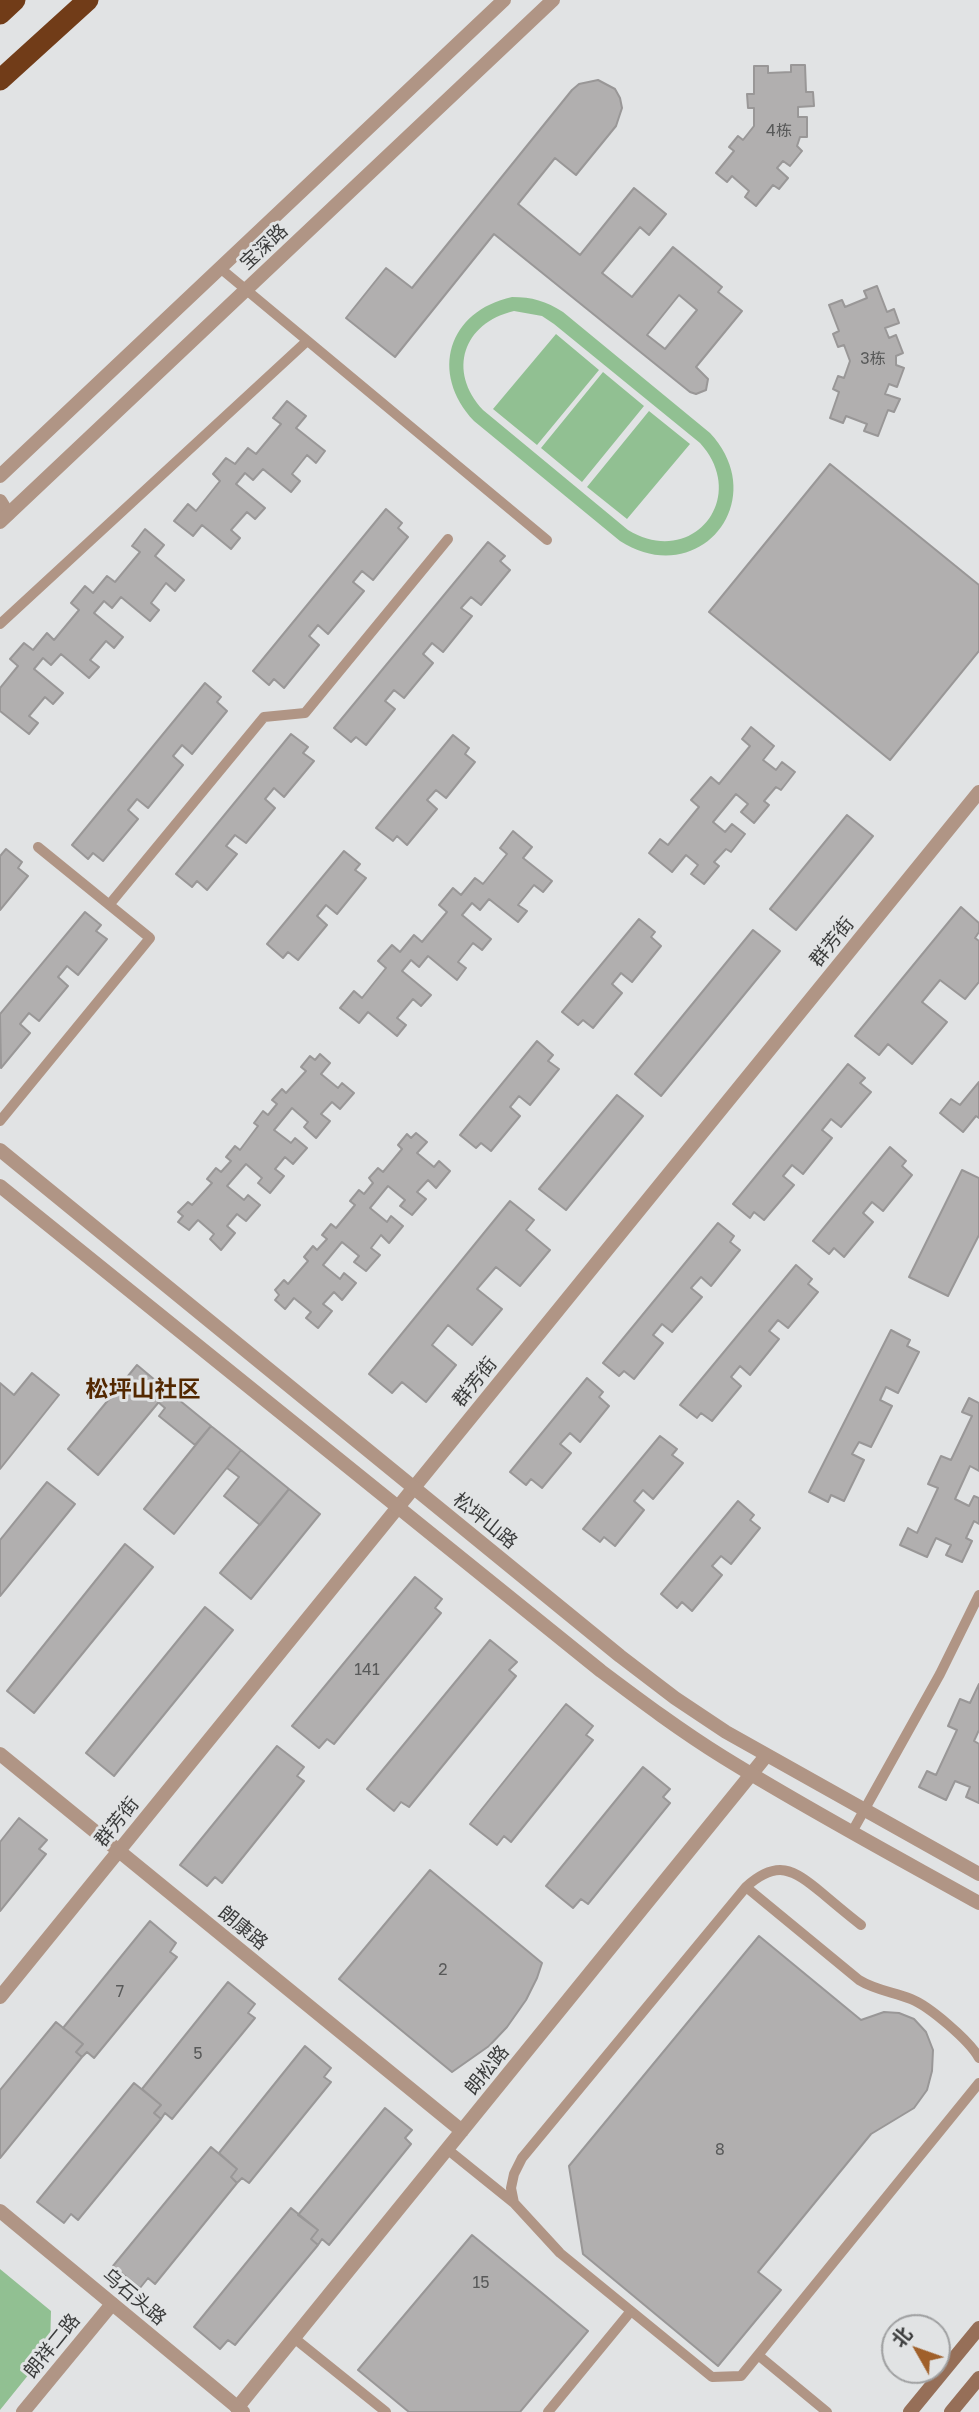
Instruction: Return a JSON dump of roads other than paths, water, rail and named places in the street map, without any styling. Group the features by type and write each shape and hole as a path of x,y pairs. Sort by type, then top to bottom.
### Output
{"highway":[{"path":"0,14 16,0"},
{"path":"0,80 88,0"}],"main road":[{"path":"910,2412 979,2328"},
{"path":"951,2412 979,2378"}],"street":[{"name":"宝深路","path":"0,476 503,0"},
{"name":"宝深路","path":"4,518 553,0"},
{"path":"0,501 4,518"},
{"name":"群芳街","path":"0,1997 979,792"},
{"name":"松坪山路","path":"0,1150 664,1690 766,1756 979,1874"},
{"path":"0,1186 659,1715 751,1774 979,1903"},
{"name":"朗康路","path":"0,1754 462,2131"},
{"name":"朗松路","path":"240,2410 447,2149 766,1756"},
{"name":"乌石头路","path":"0,2211 240,2410"},
{"name":"朗祥二路","path":"23,2412 111,2304"}],"lane":[{"path":"220,268 547,540"},
{"path":"0,624 307,341"},
{"path":"109,905 264,717 305,713 448,539"},
{"path":"0,1121 150,938 38,847"},
{"path":"852,1832 940,1674 979,1595"},
{"path":"514,2203 511,2188 522,2158 746,1887 759,1876 768,1872 788,1871 803,1878 860,1925"},
{"path":"746,1887 859,1980 874,1989 918,2002 967,2043 979,2057"},
{"path":"447,2149 514,2203 560,2253 712,2377 741,2375 979,2083"},
{"path":"548,2412 631,2311"},
{"path":"295,2338 386,2412"},
{"path":"758,2356 827,2412"}],"district":[{"name":"松坪山社区","path":"143,1390"}]}
